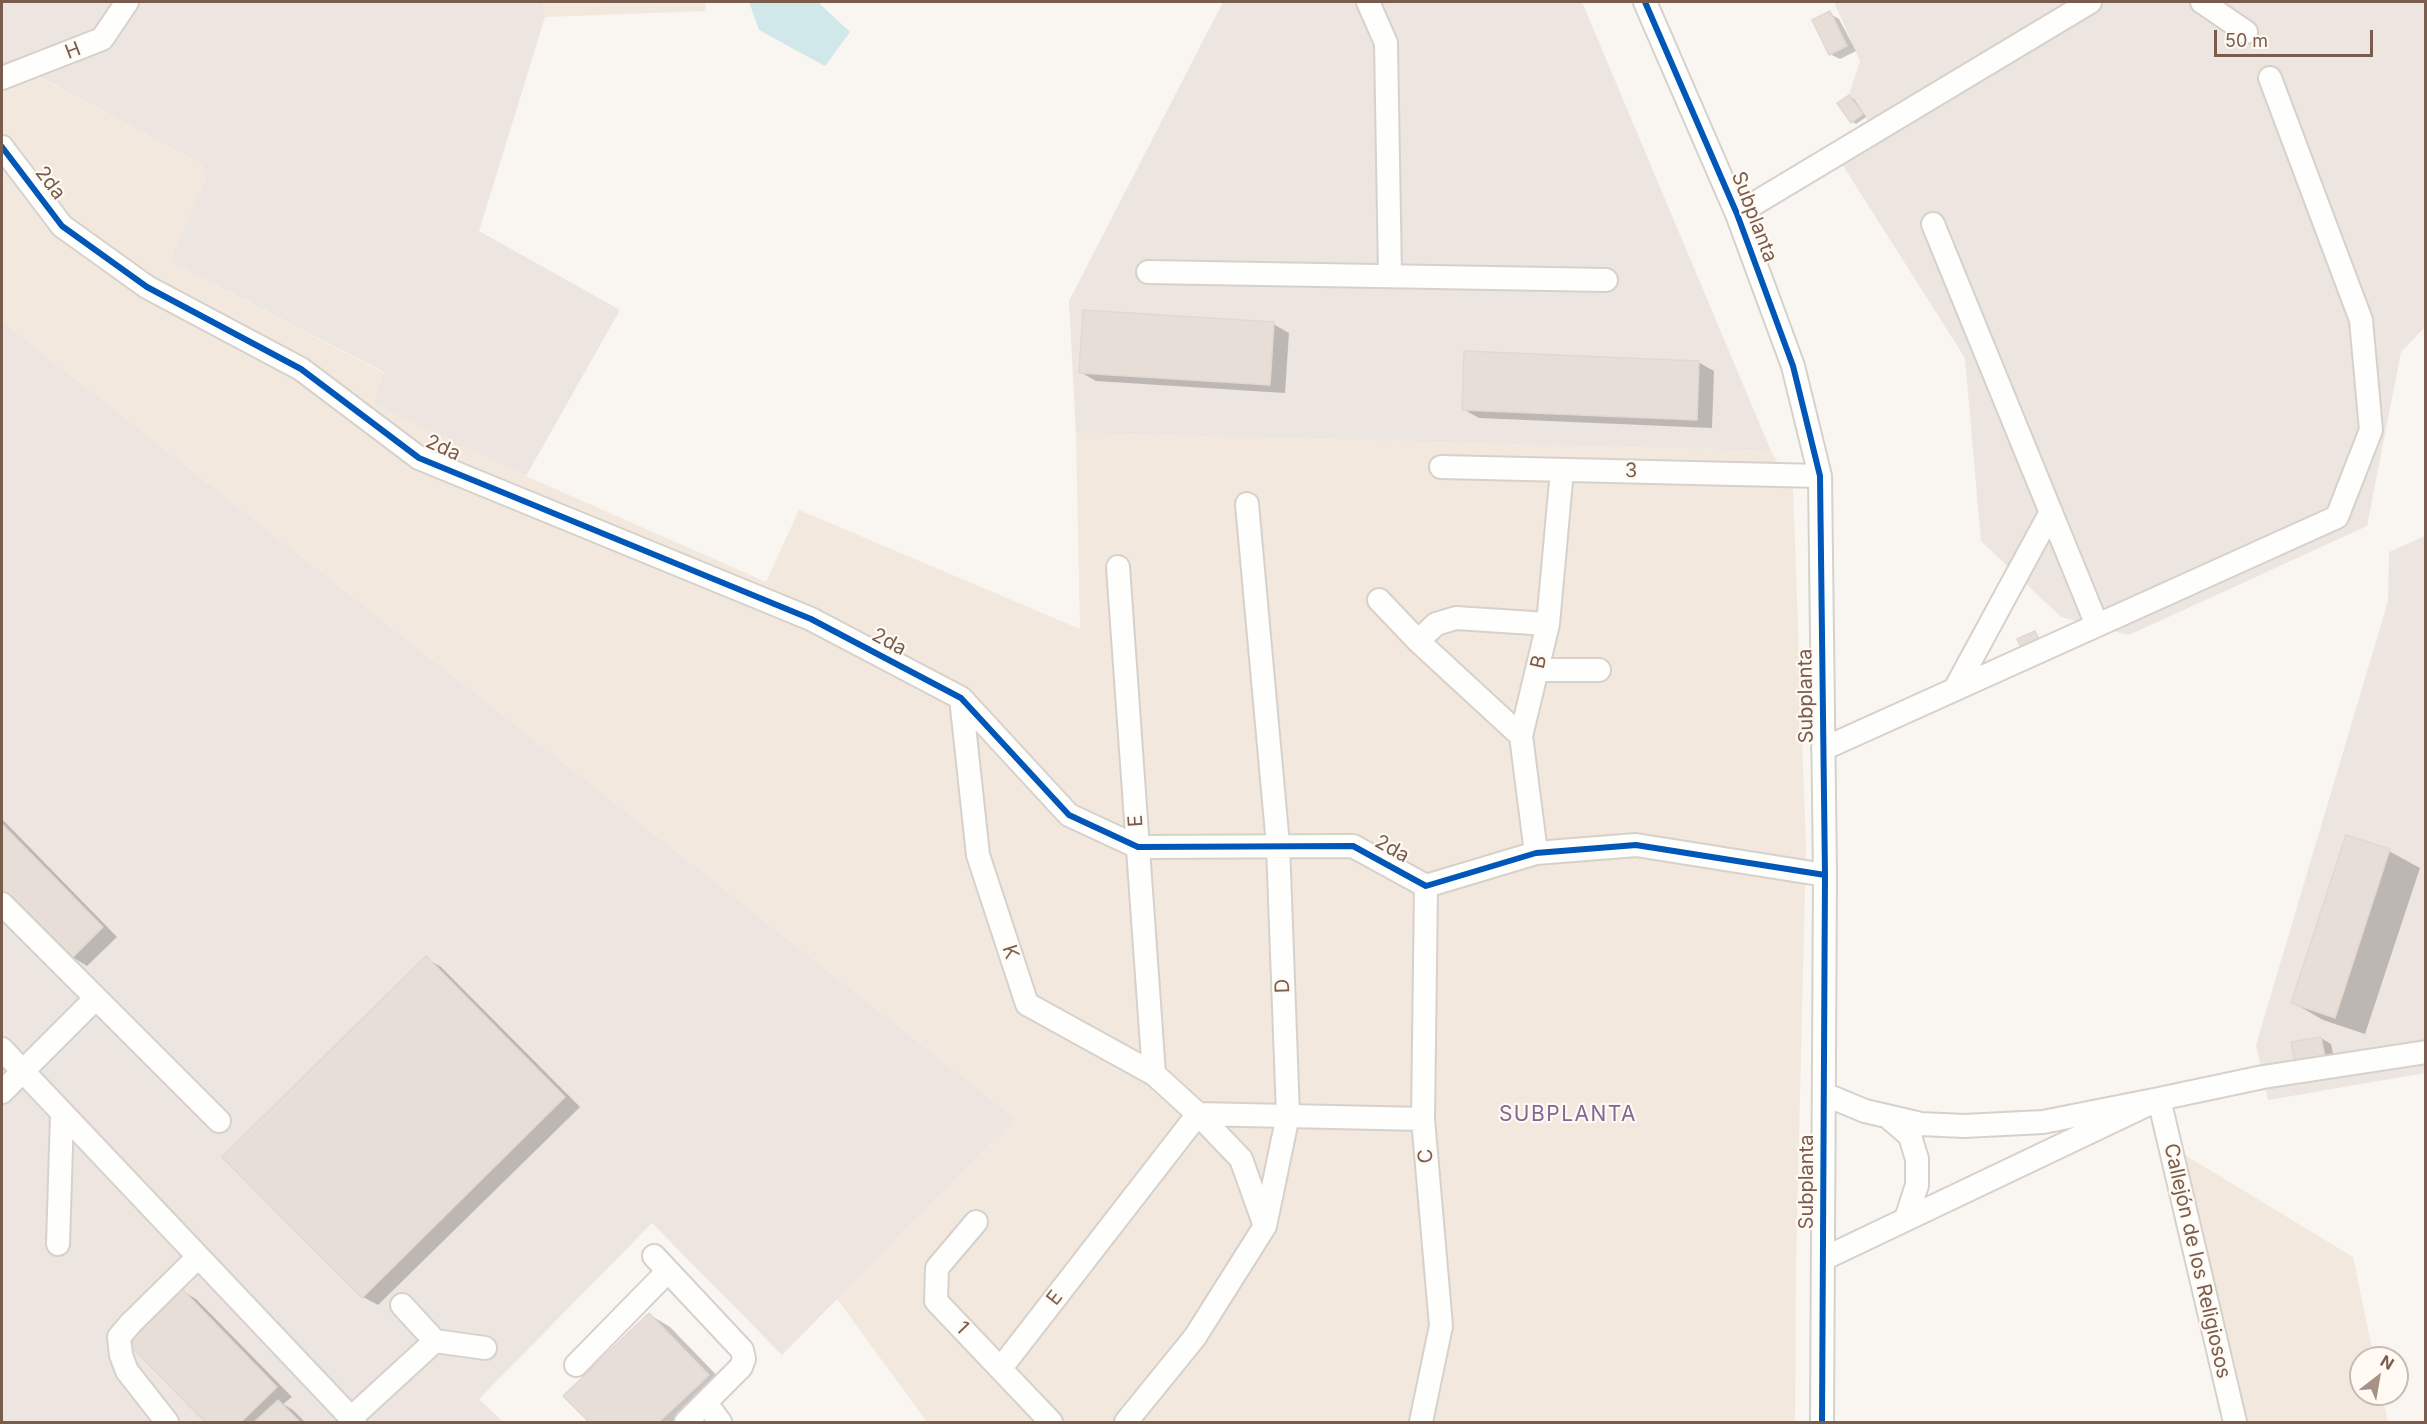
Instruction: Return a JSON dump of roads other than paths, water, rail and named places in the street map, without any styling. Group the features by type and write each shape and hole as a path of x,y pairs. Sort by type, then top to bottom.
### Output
{"street":[{"name":"H","path":"2,78 102,39 128,2"},
{"path":"1368,2 1386,43 1390,276"},
{"name":"Subplanta","path":"1645,2 1737,214 1793,366 1820,476 1825,875 1822,1422"},
{"path":"1737,214 2090,2"},
{"path":"2202,2 2246,32"},
{"path":"1823,749 2337,517 2371,430 2361,320 2270,78"},
{"name":"2da","path":"2,147 62,226 147,286 301,369 419,458 811,620 961,698 1069,815 1138,847 1353,846 1426,886"},
{"path":"1933,224 2097,625"},
{"path":"1148,272 1606,280"},
{"name":"3","path":"1442,467 1820,476"},
{"name":"B","path":"1536,853 1521,736 1548,624 1562,470"},
{"name":"D","path":"1126,1422 1195,1337 1265,1226 1287,1116 1278,845 1247,504"},
{"path":"1955,689 2051,512"},
{"name":"E","path":"1118,567 1154,1074"},
{"path":"1379,600 1521,736"},
{"path":"1419,640 1436,624 1456,618 1548,624"},
{"path":"1537,670 1599,670"},
{"name":"K","path":"961,698 978,855 1027,1004 1154,1074 1198,1114 1241,1159 1265,1226"},
{"path":"1426,886 1536,853 1636,845 1825,875"},
{"name":"C","path":"1421,1422 1442,1326 1423,1119 1426,886"},
{"path":"2,904 219,1121"},
{"path":"2,1092 96,999"},
{"path":"2,1049 353,1420 435,1341"},
{"path":"1824,1094 1865,1111 1921,1124 1964,1126 2043,1122 2263,1077 2426,1052"},
{"path":"1823,1258 2159,1099"},
{"name":"Callejón de los Religiosos","path":"2159,1099 2235,1422"},
{"path":"58,1244 62,1114"},
{"path":"1198,1114 1423,1119"},
{"name":"E","path":"1001,1368 1198,1114"},
{"path":"1887,1116 1910,1136 1917,1159 1917,1185 1906,1219"},
{"name":"1","path":"976,1222 937,1268 936,1301 1051,1422"},
{"path":"167,1422 128,1371 121,1354 119,1337 130,1323 198,1257"},
{"path":"576,1365 661,1263 741,1350 744,1359 741,1367 686,1422"},
{"path":"402,1305 435,1341 485,1348"},
{"path":"706,1403 720,1422"}],"water":[{"path":"749,2 821,2 820,4 850,32 825,66 759,30"}],"district":[{"name":"SUBPLANTA","path":"1568,1115"}]}
